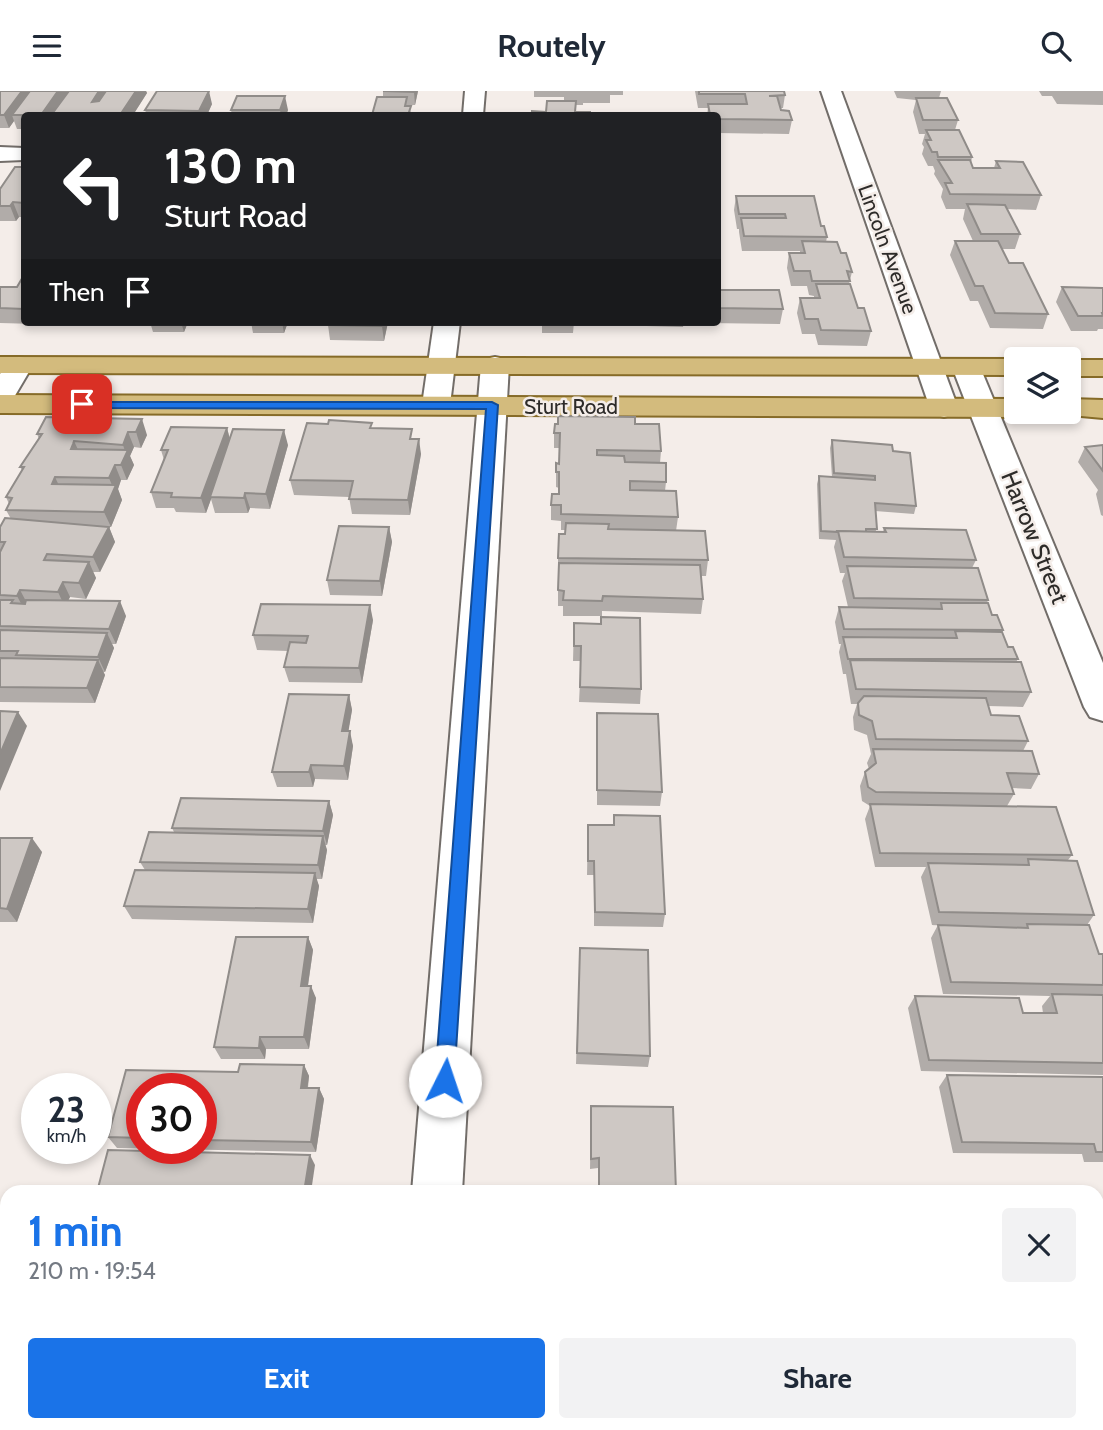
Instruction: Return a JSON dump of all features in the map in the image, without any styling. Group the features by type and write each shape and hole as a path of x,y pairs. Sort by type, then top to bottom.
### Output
{"main road":[{"name":"Sturt Road","path":"9,365 1004,367"},
{"path":"1081,367 1103,368"},
{"name":"Sturt Road","path":"0,404 1004,408"},
{"path":"1081,408 1103,409"}],"street":[{"path":"472,112 475,91"},
{"name":"Lincoln Avenue","path":"831,91 944,408"},
{"path":"0,153 21,153"},
{"path":"436,405 447,326"},
{"path":"0,398 9,365"},
{"path":"437,1185 495,365"},
{"name":"Harrow Street","path":"967,367 1103,706"}],"building":[{"path":"0,91 22,91 4,115 0,115"},
{"path":"30,91 58,91 43,112 21,112 21,115 12,115"},
{"path":"69,91 99,91 92,102 99,101 106,91 136,91 122,112 53,112"},
{"path":"157,91 209,91 199,111 145,110"},
{"path":"699,91 784,91 785,95 769,96 777,96 781,110 789,111 792,120 721,119 721,112 709,112 708,104 747,104 745,94 699,94"},
{"path":"237,96 285,96 280,110 231,110"},
{"path":"377,97 407,97 405,106 411,106 409,112 373,112"},
{"path":"916,98 947,98 958,120 923,120"},
{"path":"547,101 576,101 575,112 546,112"},
{"path":"926,130 959,130 972,157 938,157 926,140 931,140"},
{"path":"938,160 970,160 973,168 1000,168 996,161 1023,162 1041,195 950,194 945,183 952,183"},
{"path":"15,167 21,167 21,203 0,206 0,189"},
{"path":"736,196 814,196 821,226 824,226 827,237 744,236 741,218 786,218 785,214 739,214"},
{"path":"967,204 1005,205 1020,234 981,234"},
{"path":"802,241 837,242 841,253 846,253 852,272 847,271 850,281 812,281 810,271 794,271 789,253 805,253"},
{"path":"955,241 998,241 1009,263 1023,263 1048,314 995,313 983,286 975,286"},
{"path":"21,280 21,309 0,308 0,287 17,287"},
{"path":"816,284 850,284 858,308 864,308 871,331 821,330 818,319 805,319 800,298 820,298"},
{"path":"1062,287 1103,288 1103,316 1078,316"},
{"path":"721,290 779,290 783,309 721,308"},
{"path":"558,416 635,417 635,424 659,424 661,451 597,450 597,455 624,456 625,462 666,463 666,482 630,481 630,490 676,491 678,517 561,514 561,505 551,505 552,494 559,494 559,472 556,472 556,463 559,464 560,433 554,433"},
{"path":"46,417 142,419 136,432 128,432 123,445 74,441 71,449 128,450 121,465 115,465 109,478 55,477 52,484 116,485 104,512 6,510 12,498 6,497 24,467 20,467 42,434 37,434"},
{"path":"329,420 372,423 370,428 412,429 410,439 419,439 408,500 349,499 353,481 290,480 307,423 328,424"},
{"path":"171,427 227,428 201,498 171,497 172,493 151,492 168,450 161,450"},
{"path":"233,429 284,430 266,494 245,493 244,498 210,497"},
{"path":"832,440 892,445 893,451 910,453 916,506 875,503 877,529 866,529 866,532 821,531 819,476 875,480 875,476 834,473"},
{"path":"1103,445 1103,471 1085,447"},
{"path":"5,518 109,527 93,557 47,554 44,560 89,562 79,583 63,582 58,592 20,590 17,596 0,595 0,552 5,542 0,542 0,527"},
{"path":"566,523 609,524 608,529 705,531 708,560 558,558 559,534 565,534"},
{"path":"339,526 389,527 380,581 327,580"},
{"path":"884,528 966,530 976,560 844,557 838,531 886,532"},
{"path":"559,563 700,565 703,599 603,596 602,601 563,600 564,591 558,590"},
{"path":"847,566 978,568 988,600 854,598"},
{"path":"0,600 25,604 26,600 120,601 109,629 0,626"},
{"path":"941,603 988,603 992,615 997,615 1003,630 844,629 839,607 942,609"},
{"path":"261,604 370,605 359,668 284,667 290,642 306,643 308,636 253,635"},
{"path":"601,617 640,618 641,689 580,687 581,646 574,646 574,623 601,624"},
{"path":"0,630 107,633 98,657 16,655 18,651 0,651"},
{"path":"955,631 1002,632 1008,647 1013,647 1018,659 848,659 843,637 957,638"},
{"path":"0,658 98,660 87,688 0,687"},
{"path":"850,660 1021,662 1031,692 856,689"},
{"path":"289,694 349,695 342,731 350,731 344,766 311,765 309,772 272,772"},
{"path":"864,696 986,698 991,715 1019,716 1028,741 876,739 872,721 859,715 858,703"},
{"path":"0,711 18,712 0,754"},
{"path":"597,713 658,714 662,792 597,790"},
{"path":"873,749 1032,751 1039,774 1007,773 1014,794 876,792 868,787 865,772 876,763"},
{"path":"181,798 329,801 323,831 172,828"},
{"path":"870,804 1056,807 1072,855 880,853"},
{"path":"614,815 660,816 665,914 595,912 594,861 588,861 588,825 614,825"},
{"path":"149,832 323,836 318,865 140,862"},
{"path":"0,838 32,838 7,909 0,908"},
{"path":"1028,859 1077,861 1094,915 939,912 928,863 1029,865"},
{"path":"135,870 315,873 308,909 124,906"},
{"path":"1027,924 1089,925 1099,954 1103,954 1103,985 951,982 938,925 1028,928"},
{"path":"236,937 308,937 301,986 311,986 304,1037 260,1037 259,1048 214,1047"},
{"path":"580,948 648,950 650,1056 577,1053"},
{"path":"1052,994 1103,995 1103,1063 929,1060 915,996 1019,998 1023,1013 1057,1013"},
{"path":"240,1064 304,1065 301,1088 319,1088 311,1142 217,1140 217,1073 126,1073 126,1138 112,1137 112,1122 126,1070 238,1072"},
{"path":"947,1075 1103,1077 1103,1152 1096,1152 1094,1144 962,1142"},
{"path":"591,1106 673,1107 676,1185 599,1185 599,1158 591,1159"},
{"path":"112,1150 126,1150 126,1164 217,1164 217,1153 310,1155 305,1185 99,1185 104,1164 112,1164"}],"route":[{"path":"82,404 492,405 445,1081"}]}
